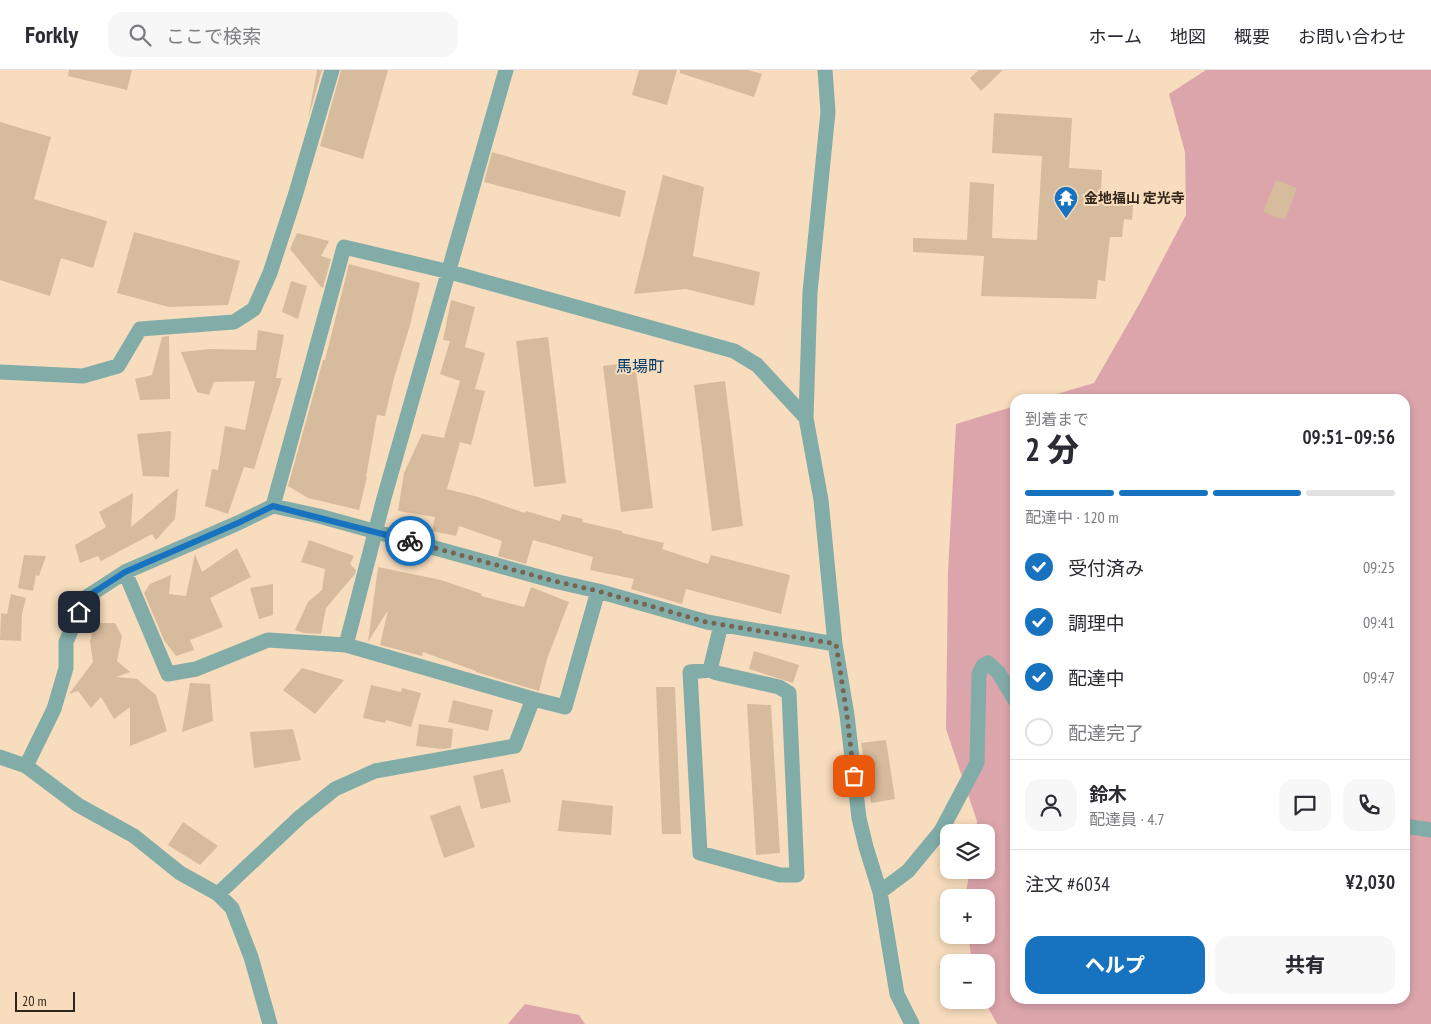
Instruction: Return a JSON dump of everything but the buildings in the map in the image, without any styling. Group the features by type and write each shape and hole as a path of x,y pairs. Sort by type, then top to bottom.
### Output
{"street":[{"path":"0,372 82,376 118,366 140,329 234,322 254,309 273,265 332,70"},
{"path":"346,644 375,533 506,70"},
{"path":"824,70 828,112 810,292 806,418 821,500 836,644 860,818 866,847 880,892 897,994 912,1024"},
{"path":"273,506 344,247 450,272 734,351 758,364 806,418"},
{"path":"26,766 54,709 66,668 66,642 85,598 125,572 273,506 319,516 375,533 598,591 706,622 836,644"},
{"path":"125,572 168,674 196,669 268,640 346,644 533,700 565,707 598,591"},
{"path":"710,670 721,625"},
{"path":"880,892 908,872 941,832 977,763 979,674 983,666 988,662 998,672 1010,692"},
{"path":"710,670 717,674 779,687 789,693 797,875 780,874 700,853 690,672 710,670"},
{"path":"218,894 300,817 335,789 375,771 515,746 533,700"},
{"path":"0,757 26,766 78,804 134,836 180,873 218,894 232,908 251,957 270,1024"},
{"path":"1410,827 1431,830"}],"shaded area":[{"path":"1206,70 1431,70 1431,1024 997,1024 989,1009 995,1009 995,954 971,954 969,944 995,944 995,889 966,889 968,879 995,879 995,824 977,824 946,729 948,572 956,424 1010,408 1010,1004 1410,1004 1410,394 1057,394 1094,383 1141,301 1186,215 1185,152 1169,94"},
{"path":"525,1004 579,1015 585,1024 508,1024"}],"way so far":[{"path":"410,541 706,622 836,644 854,776"}],"place":[{"name":"金地福山 定光寺","path":"1066,219"}],"district":[{"name":"馬場町","path":"640,366"}],"route":[{"path":"79,612 85,598 125,572 273,506 319,516 375,533 410,541"}]}
